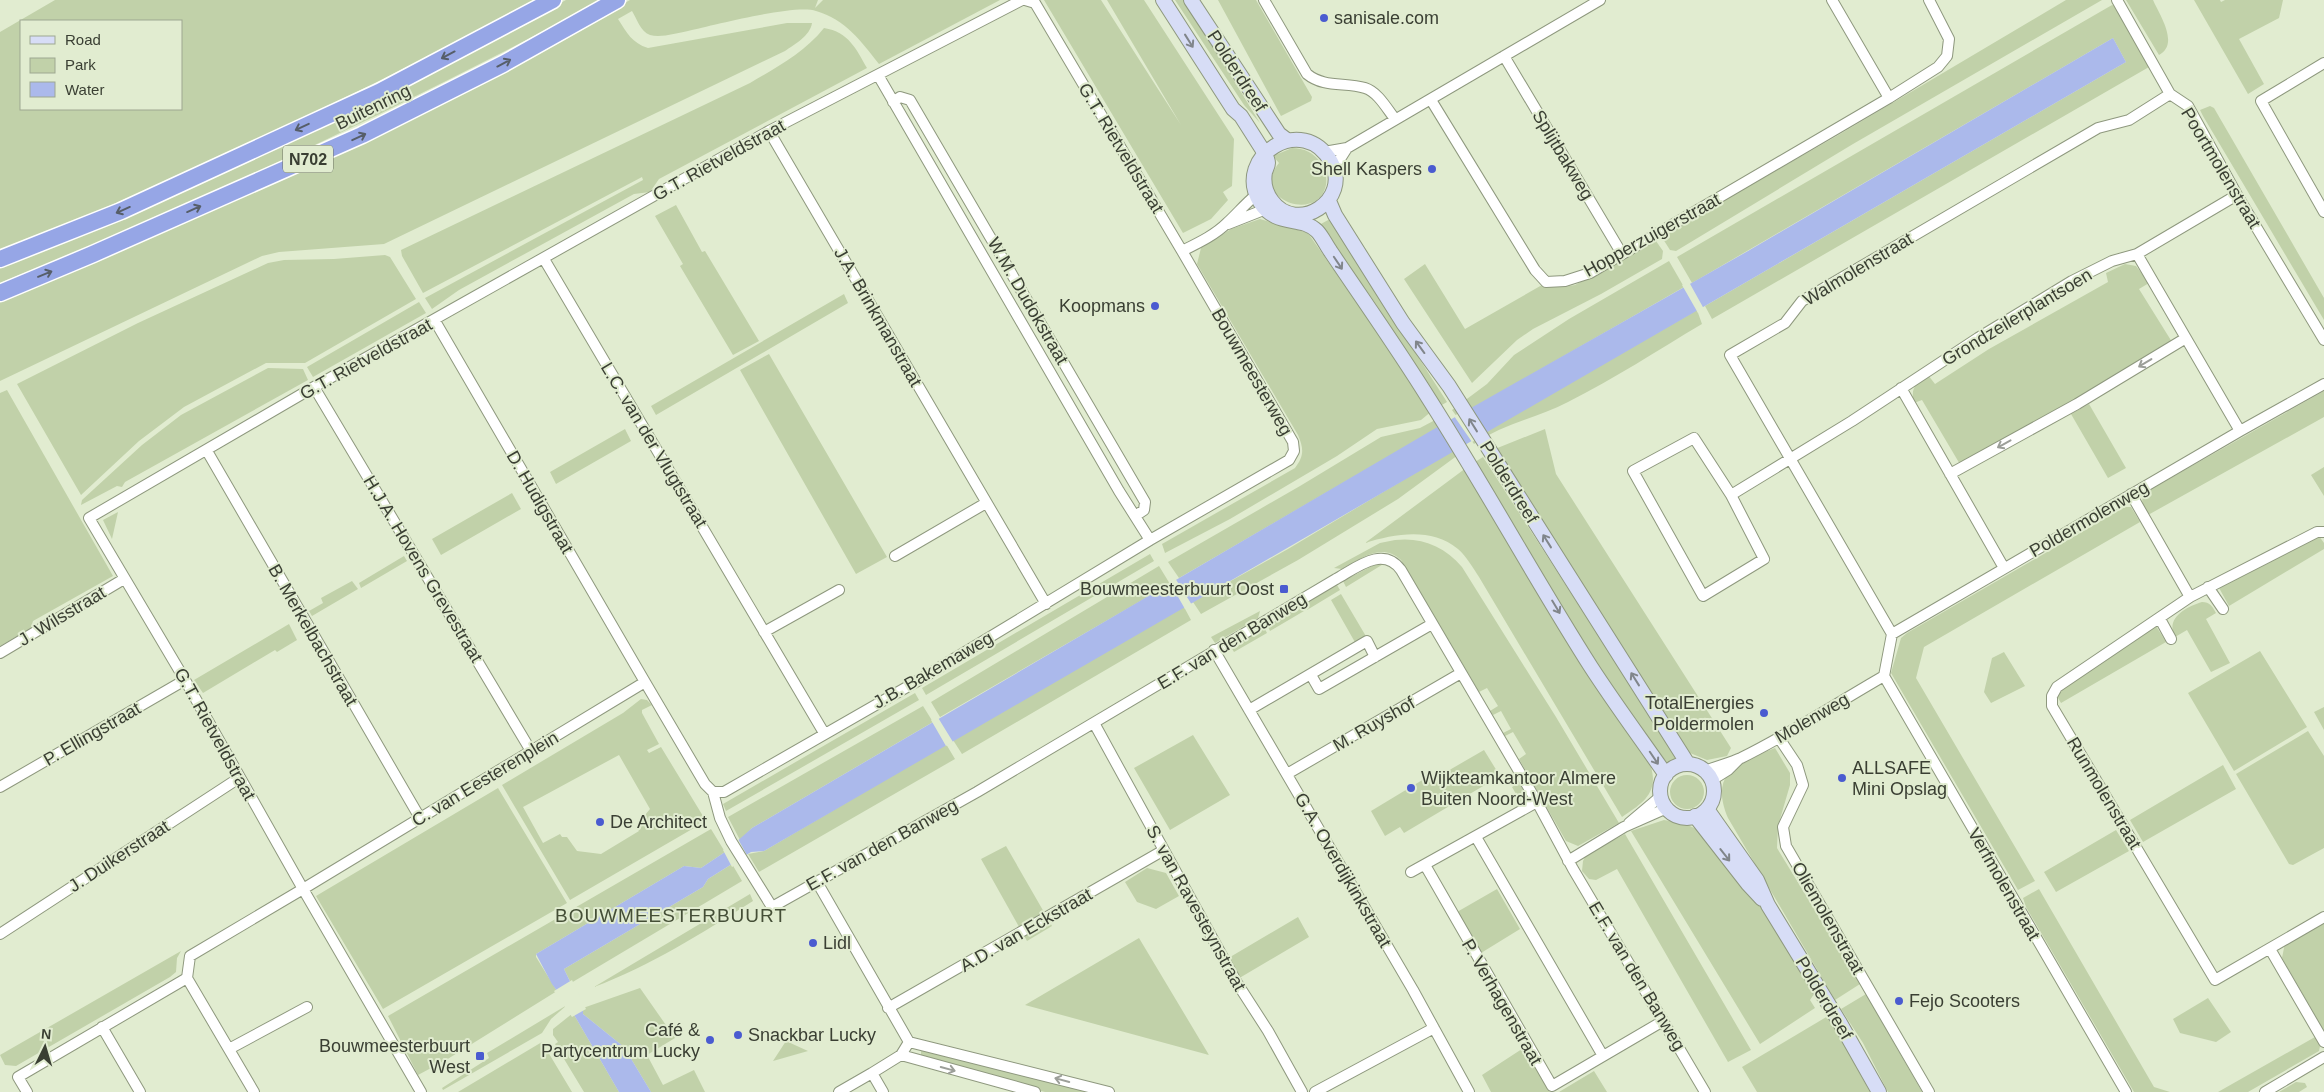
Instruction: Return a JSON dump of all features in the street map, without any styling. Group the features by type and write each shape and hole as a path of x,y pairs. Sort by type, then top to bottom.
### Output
{"highway":[{"name":"Buitenring","path":"0,259 121,211 379,92 553,0"},
{"name":"Buitenring","path":"0,292 93,254 362,136 503,64 612,3"}],"main road":[{"name":"Polderdreef","path":"1163,0 1233,109 1241,116 1263,156"},
{"name":"Polderdreef","path":"1191,0 1279,134 1287,140"},
{"path":"1287,140 1303,140 1311,143 1328,158 1335,183 1329,201 1317,210 1303,214 1288,212 1270,207 1256,195 1254,176 1263,156 1277,144 1287,140"},
{"path":"1263,156 1268,163 1265,185 1270,207"},
{"name":"Polderdreef","path":"1329,201 1335,215 1403,323 1449,386 1688,764"},
{"name":"Polderdreef","path":"1270,207 1280,219 1316,230 1429,398 1591,667 1666,775"},
{"path":"1688,764 1708,776 1714,795 1701,813 1685,818 1675,815 1664,802 1662,783 1672,769 1688,764"},
{"name":"Polderdreef","path":"1701,813 1748,884 1768,905 1840,1023 1878,1092"}],"street":[{"name":"G.T. Rietveldstraat","path":"303,889 185,680 89,518 314,387 435,321 769,131 1024,0 1035,3 1182,251"},
{"path":"1264,0 1307,74 1314,80 1339,86 1366,88 1380,99 1395,119"},
{"path":"1328,158 1340,158 1347,148 1600,0"},
{"path":"1832,0 1888,98"},
{"name":"Hopperzuigerstraat","path":"1431,100 1534,270 1546,282 1564,281 1590,273 1888,98 1938,66 1947,56 1949,39 1929,0"},
{"name":"Poortmolenstraat","path":"2117,0 2170,94 2188,106 2237,195 2324,340"},
{"name":"Splijtbakweg","path":"1504,56 1622,254"},
{"path":"2324,63 2260,101 2324,212"},
{"name":"W.M. Dudokstraat","path":"878,75 1150,540"},
{"name":"Walmolenstraat","path":"1892,634 1730,355 1785,323 1802,301 2098,128 2129,120 2170,94"},
{"name":"W.M. Dudokstraat","path":"893,102 900,97 910,100 1146,505 1144,510 1135,516"},
{"name":"J.A. Brinkmanstraat","path":"769,131 1046,604"},
{"path":"1227,224 1239,209 1256,195"},
{"name":"Grondzeilerplantsoen","path":"1731,495 1978,338 2072,281 2112,261 2137,254 2237,195"},
{"path":"1182,251 1207,238 1227,224 1270,207"},
{"name":"Bouwmeesterweg","path":"1150,540 1289,460 1294,451 1293,442 1182,251"},
{"path":"2137,254 2240,431"},
{"name":"L.C. van der Vlugtstraat","path":"544,259 824,733"},
{"name":"D. Hudigstraat","path":"435,321 645,682"},
{"path":"1950,474 2077,404 2186,338"},
{"name":"Poldermolenweg","path":"1892,634 2324,384"},
{"name":"H.J.A. Hovens Grevestraat","path":"314,387 531,751"},
{"path":"1900,388 2004,568"},
{"path":"1694,438 1731,495 1764,559 1703,596 1633,471 1694,438"},
{"name":"B. Merkelbachstraat","path":"207,451 420,818"},
{"path":"2131,494 2190,597"},
{"path":"894,556 986,503"},
{"name":"Runmolenstraat","path":"2324,532 2317,532 2190,597 2057,687 2052,696 2052,706 2215,980 2324,916"},
{"name":"J.B. Bakemaweg","path":"713,792 724,792 914,683 1150,540"},
{"name":"E.F. van den Banweg","path":"713,792 720,818 731,841 772,907 1094,723 1214,650 1376,558 1390,559 1398,564 1537,802 1568,861 1705,1092"},
{"name":"J. Wilsstraat","path":"0,653 124,579"},
{"path":"2208,587 2223,609"},
{"path":"764,632 839,590"},
{"path":"2160,619 2171,639"},
{"path":"1311,675 1319,689 1432,624"},
{"path":"1884,676 1892,634"},
{"path":"1249,710 1367,641 1375,657"},
{"name":"G.A. Overdijkinkstraat","path":"1214,650 1434,1028 1469,1092"},
{"path":"1345,654 1353,669"},
{"path":"1327,665 1335,679"},
{"name":"M. Ruyshof","path":"1287,774 1461,673"},
{"name":"Molenweg","path":"1708,776 1728,770 1738,759 1779,738 1884,676"},
{"name":"Verfmolenstraat","path":"1884,676 2126,1092"},
{"name":"P. Ellingstraat","path":"0,787 185,680"},
{"path":"645,682 705,784 713,792"},
{"name":"C. van Eesterenplein","path":"186,978 190,956 645,682"},
{"name":"S. van Ravesteynstraat","path":"1094,723 1237,983 1268,1031 1302,1092"},
{"name":"Oliemolenstraat","path":"1779,738 1797,766 1803,785 1783,827 1786,846 1929,1092"},
{"name":"J. Duikerstraat","path":"0,934 239,778"},
{"path":"1411,872 1537,802"},
{"path":"1568,861 1664,802"},
{"path":"1476,837 1603,1056"},
{"name":"A.D. van Eckstraat","path":"888,1008 1164,850"},
{"name":"P. Verhagenstraat","path":"1424,865 1552,1086 1663,1021"},
{"path":"817,882 909,1042 1097,1091 1109,1092"},
{"path":"303,889 421,1092"},
{"path":"2270,949 2324,1042"},
{"path":"27,1092 18,1077 186,978 254,1092"},
{"path":"229,1050 307,1007"},
{"path":"102,1028 140,1092"},
{"path":"1315,1092 1434,1028"},
{"path":"838,1092 901,1055 909,1042"},
{"path":"901,1055 1035,1092"},
{"path":"2265,1092 2324,1057"},
{"path":"872,1073 883,1092"}],"green space":[{"path":"55,0 538,0 406,68 272,133 137,194 0,251 0,32 20,20 20,110 182,110 182,20 21,20"},
{"path":"566,0 602,0 454,77 305,150 153,219 0,283 0,265 464,54"},
{"path":"630,0 818,0 815,8 823,0 1000,0 879,64 859,39 844,25 836,19 816,11 791,10 659,36 650,35 644,31 632,11 618,19 634,40 648,48 787,23 812,23 805,36 785,51 384,244 279,252 262,256 0,381 0,297 589,23"},
{"path":"1044,0 1101,0 1181,125 1107,0 1144,0 1234,139 1232,186 1223,192 1228,200 1211,219 1183,233"},
{"path":"1175,0 1183,0 1190,9 1260,123 1244,105"},
{"path":"1218,0 1256,0 1312,97 1311,101 1281,116"},
{"path":"2066,0 2102,0 1853,144 1676,251 1670,250 1663,239 1666,233 1835,137"},
{"path":"2126,0 2153,0 2168,36 2168,44 2159,55"},
{"path":"2194,0 2220,0 2221,2 2225,0 2283,0 2279,18 2239,39 2264,84 2248,94"},
{"path":"2112,5 2115,6 2149,67 1712,319 1705,306 2126,62 2113,38 1692,283 1677,257"},
{"path":"824,28 833,30 846,37 867,68 659,179 650,192 634,194 459,290 432,309 425,298 643,180 642,177 423,293 402,256 401,250 750,83 799,52"},
{"path":"2210,106 2214,108 2324,298 2324,320 2203,116 2200,110"},
{"path":"1292,148 1305,150 1312,154 1318,159 1325,171 1326,185 1320,197 1311,203 1300,205 1288,202 1279,196 1273,187 1272,176 1279,163 1273,156"},
{"path":"676,205 702,252 705,251 759,341 733,355 680,266 683,264 655,216"},
{"path":"1260,219 1308,233 1432,411 1421,420 1377,429 1337,456 1230,519 1165,553 1162,544 1295,468 1300,460 1302,448 1298,435 1197,264 1201,248 1231,229"},
{"path":"1330,219 1447,402 1440,406 1376,304 1319,225"},
{"path":"1656,241 1663,251 1662,259 1601,294 1533,329 1517,340 1472,383 1404,279 1425,264 1465,329 1542,285 1564,287 1575,285"},
{"path":"385,255 390,257 416,299 305,363 266,363 184,407 139,441 81,495 17,384 138,323 268,263 284,260"},
{"path":"1669,261 1684,287 1457,417 1452,410 1487,384 1514,355 1569,319"},
{"path":"2125,264 2136,266 2149,283 2139,289 2172,342 1961,466 1922,400 1914,403 1913,393 1917,383 1928,375 1935,384 1989,349 2108,282 2106,273"},
{"path":"844,294 848,303 656,415 651,406"},
{"path":"419,302 426,313 313,377 307,367"},
{"path":"1697,310 1702,324 1602,384 1556,408 1508,426 1474,444 1471,440"},
{"path":"769,354 887,557 856,574 740,370"},
{"path":"268,368 303,369 308,380 125,482 122,487 117,486 81,505 82,500 142,445 181,415"},
{"path":"7,390 113,576 33,621 31,628 0,646 0,393"},
{"path":"2324,391 2324,417 2148,515 2142,501 2146,492"},
{"path":"2089,404 2126,468 2108,478 2071,414"},
{"path":"1437,419 1441,426 1179,578 1168,562 1381,437 1420,428"},
{"path":"625,429 631,441 556,484 550,472"},
{"path":"1545,429 1556,474 1731,748 1727,756 1707,760 1690,753 1495,449"},
{"path":"1455,449 1458,455 1398,499 1298,560 1201,614 1193,602 1288,549"},
{"path":"1483,457 1677,757 1667,763 1572,630 1475,462"},
{"path":"2324,467 2324,496 2311,475"},
{"path":"1466,468 1614,712 1651,767 1653,784 1647,797 1636,808 1622,817 1479,577 1461,552 1447,542 1425,535 1400,535 1365,543"},
{"path":"512,493 521,509 441,555 432,539"},
{"path":"2125,507 2131,507 2140,522 1924,647 1916,678 2035,881 2018,890 1891,673 1901,638 1907,633"},
{"path":"118,512 112,539 103,520"},
{"path":"2319,536 2324,543 2324,549 2229,606 2218,586"},
{"path":"1405,539 1432,544 1448,554 1462,567 1556,717 1619,823 1578,846 1566,841 1519,759 1526,754 1513,732 1505,736 1503,733 1511,729 1501,711 1493,715 1490,711 1498,706 1487,688 1479,692 1401,560 1386,552 1379,552 1364,557 1342,569 1334,568 1380,543"},
{"path":"1150,554 1154,561 926,695 922,688"},
{"path":"404,556 407,561 361,588 359,583"},
{"path":"1378,563 1385,563 1346,587 1343,581"},
{"path":"1159,566 1170,584 940,717 931,702"},
{"path":"352,581 358,589 312,616 309,611 323,603 321,598"},
{"path":"1337,585 1340,590 1307,610 1304,604"},
{"path":"1341,594 1367,638 1356,644 1331,600"},
{"path":"2202,602 2210,605 2216,613 2206,619 2230,663 2211,672 2187,630 2175,637 2173,630 2173,624 2179,614"},
{"path":"1300,606 1304,611 1270,631 1267,625"},
{"path":"1184,607 1191,620 962,754 953,740"},
{"path":"1260,611 1258,618 1215,643 1211,637"},
{"path":"289,624 297,640 277,652 275,650 203,693 194,680"},
{"path":"2156,626 2166,642 2061,703 2055,693"},
{"path":"1264,627 1267,633 1234,652 1231,647"},
{"path":"2260,651 2307,727 2234,771 2188,693"},
{"path":"2004,652 2025,686 1991,703 1984,692 1992,658"},
{"path":"915,693 919,700 726,811 723,804"},
{"path":"641,699 647,700 652,705 642,710 642,713 659,744 647,750 649,753 661,747 706,821 570,900 502,785 623,713","holes":["619,755 650,809 636,826 639,831 601,854 577,851 567,837 562,837 560,834 543,843 523,807"]},
{"path":"923,706 933,722 752,828 740,840 728,817"},
{"path":"2324,707 2324,730 2314,712"},
{"path":"2308,731 2324,756 2324,848 2293,865 2289,864 2236,774"},
{"path":"1193,735 1230,795 1170,830 1134,768"},
{"path":"946,744 955,759 759,872 748,854 764,851"},
{"path":"1775,748 1790,773 1790,785 1778,826 1777,848 1860,984 1835,1000 1728,818 1723,803 1722,790 1730,771 1738,764"},
{"path":"1484,750 1500,776 1404,833 1400,827 1385,836 1371,811 1424,779 1427,783"},
{"path":"2223,765 2236,789 2143,842 2130,820"},
{"path":"1687,775 1699,780 1704,792 1699,804 1687,809 1675,804 1670,792 1675,780"},
{"path":"1519,783 1528,798 1523,806 1512,787"},
{"path":"498,788 567,903 383,1009 316,896"},
{"path":"1664,820 1686,824 1696,829 1768,914 1814,994 1810,1000 1815,1008 1760,1044 1631,831"},
{"path":"711,829 725,852 701,868 684,866 536,954 557,991 446,1060 418,1075 388,1016"},
{"path":"2116,830 2129,851 2056,892 2044,872"},
{"path":"1625,834 1751,1050 1728,1062 1617,869 1596,880 1589,879 1582,871 1586,855"},
{"path":"1006,846 1052,926 1027,941 981,859"},
{"path":"732,864 742,881 571,983 564,969 703,887 708,879"},
{"path":"1147,868 1166,873 1179,896 1156,909 1137,902 1125,882"},
{"path":"1497,889 1520,929 1481,953 1457,912"},
{"path":"2039,889 2154,1087 2170,1092 2134,1092 2026,907 2023,898"},
{"path":"750,894 753,901 695,937 615,979 594,987"},
{"path":"1298,917 1309,937 1231,983 1220,963"},
{"path":"2324,921 2324,1031 2282,958 2285,943"},
{"path":"1139,938 1209,1055 1025,1005"},
{"path":"181,951 177,958 176,972 170,977 16,1066 5,1065 0,1055"},
{"path":"640,988 675,1038 647,1055 663,1085 694,1070 705,1092 651,1092 624,1047 583,1014 583,1008"},
{"path":"1866,994 1922,1092 1888,1092 1863,1043 1841,1009"},
{"path":"2208,998 2231,1032 2216,1042 2180,1033 2173,1019"},
{"path":"567,1005 551,1019 542,1033 443,1090 442,1088 489,1058 487,1053"},
{"path":"573,1013 619,1092 584,1092 555,1044 558,1042 553,1035 553,1029"},
{"path":"1828,1016 1870,1092 1757,1092 1742,1067"},
{"path":"2315,1037 2320,1046 2319,1051 2248,1092 2218,1092"},
{"path":"786,1041 808,1051 773,1061"},
{"path":"542,1042 572,1092 458,1092"},
{"path":"1525,1047 1550,1092 1491,1092 1482,1075"},
{"path":"924,1048 1091,1092 1045,1092 926,1060 921,1056 921,1050"},
{"path":"1594,1071 1607,1092 1559,1092"},
{"path":"2296,1082 2305,1083 2307,1087 2299,1092 2279,1092"}],"water":[{"path":"2113,38 2126,62 764,851 751,852 708,879 703,887 564,969 583,1008 583,1014 624,1047 651,1092 619,1092 573,1013 552,984 536,954 684,866 701,868 725,852 752,828 1434,429 1748,251"}],"pier":[{"path":"1689,282 1704,309 1698,313 1682,285"},
{"path":"1469,407 1487,434 1472,442 1454,416"},
{"path":"1175,578 1192,605 1185,609 1169,581"},
{"path":"937,716 953,742 946,746 931,720"},
{"path":"738,839 748,857 732,867 723,850"},
{"path":"572,980 586,1009 572,1017 554,991"}],"place":[{"name":"sanisale.com","path":"1324,18"},
{"name":"Shell Kaspers","path":"1432,169"},
{"name":"Koopmans","path":"1155,306"},
{"name":"Bouwmeesterbuurt Oost","path":"1284,589"},
{"name":"TotalEnergies Poldermolen","path":"1764,713"},
{"name":"ALLSAFE Mini Opslag","path":"1842,778"},
{"name":"Wijkteamkantoor Almere Buiten Noord-West","path":"1411,788"},
{"name":"De Architect","path":"600,822"},
{"name":"Lidl","path":"813,943"},
{"name":"Fejo Scooters","path":"1899,1001"},
{"name":"Snackbar Lucky","path":"738,1035"},
{"name":"Café & Partycentrum Lucky","path":"710,1040"},
{"name":"Bouwmeesterbuurt West","path":"480,1056"}],"district":[{"name":"BOUWMEESTERBUURT","path":"671,915"}]}
